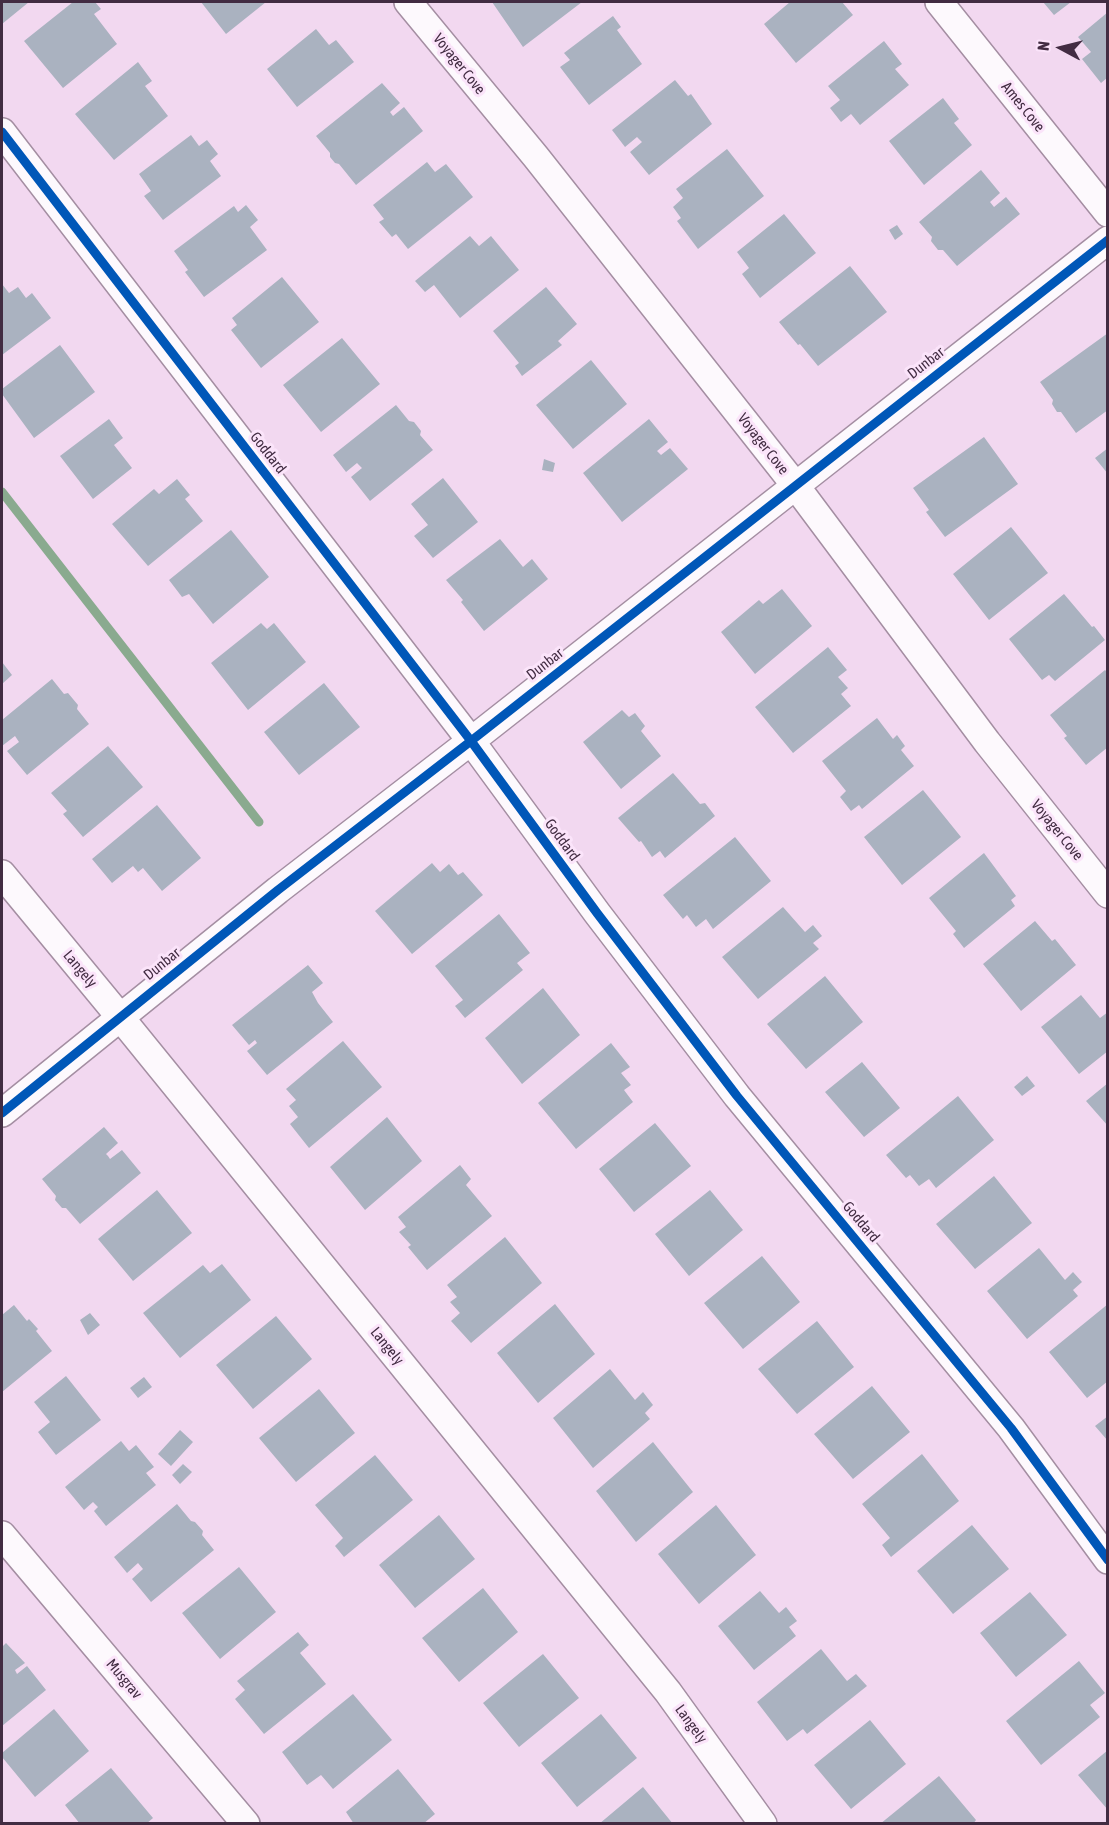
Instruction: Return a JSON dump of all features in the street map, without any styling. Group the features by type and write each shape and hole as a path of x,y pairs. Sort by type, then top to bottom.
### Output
{"street":[{"name":"Voyager Cove","path":"408,2 544,167 795,485 987,742 1107,894"},
{"name":"Ames Cove","path":"939,2 1107,213"},
{"name":"Goddard","path":"2,132 471,741 597,913 737,1096 1011,1428 1107,1560"},
{"name":"Dunbar","path":"2,1113 278,890 471,741 1107,240"},
{"name":"Langely","path":"2,874 668,1692 763,1824"},
{"name":"Musgrav","path":"4,1543 246,1824"}],"building":[{"path":"2,2 29,2 2,24"},
{"path":"73,2 95,2 101,9 94,14 117,44 63,88 24,41"},
{"path":"201,2 266,2 226,34"},
{"path":"492,2 582,2 523,47"},
{"path":"790,2 842,2 853,15 796,63 764,24"},
{"path":"1043,2 1071,2 1054,15"},
{"path":"1108,12 1108,77 1101,83 1082,59 1091,52 1078,37"},
{"path":"613,16 621,27 617,30 642,64 589,105 560,67 570,60 564,53"},
{"path":"316,29 329,45 336,40 354,62 297,107 267,69"},
{"path":"884,41 902,64 895,69 909,85 860,125 851,114 841,122 830,108 840,100 828,86"},
{"path":"138,62 152,81 145,86 168,116 114,160 75,114"},
{"path":"675,80 688,96 691,94 712,124 649,175 630,152 642,142 637,137 625,147 612,130"},
{"path":"382,83 400,103 390,112 393,116 404,107 423,131 356,185 339,164 330,157 330,153 316,136"},
{"path":"943,98 959,119 954,123 972,145 924,185 889,141"},
{"path":"191,135 199,146 207,140 218,154 210,161 221,176 163,220 144,196 151,191 139,174"},
{"path":"727,149 764,196 698,249 677,221 681,218 673,207 683,198 676,189"},
{"path":"427,162 435,172 446,164 473,197 408,249 396,234 392,237 379,222 384,219 373,205"},
{"path":"981,170 1000,193 990,202 994,207 1006,197 1020,214 957,266 943,250 938,250 931,241 932,237 919,222"},
{"path":"246,205 258,220 250,227 267,250 204,297 185,272 188,270 174,251 234,206 238,212"},
{"path":"784,214 816,253 760,298 742,274 749,268 737,252"},
{"path":"897,225 903,234 895,240 889,230"},
{"path":"470,236 479,246 491,236 519,270 460,318 434,285 425,292 415,281"},
{"path":"850,266 887,312 818,366 779,322"},
{"path":"282,277 319,322 261,368 231,330 237,325 232,318"},
{"path":"2,284 9,293 18,287 26,298 32,293 51,318 2,355"},
{"path":"546,287 577,324 558,341 562,345 522,376 515,366 519,363 493,331"},
{"path":"1108,333 1108,410 1076,433 1061,412 1057,412 1052,404 1053,400 1040,382"},
{"path":"342,338 380,384 321,432 283,385"},
{"path":"60,345 95,392 34,438 2,394 2,389"},
{"path":"591,360 627,404 573,449 536,405"},
{"path":"396,405 409,421 414,422 421,431 420,435 433,450 370,501 351,477 362,468 357,463 346,472 333,455"},
{"path":"109,419 123,438 114,445 132,468 93,499 60,456"},
{"path":"649,419 668,442 657,451 661,455 670,448 688,469 622,522 583,473"},
{"path":"984,437 1018,484 945,537 926,512 929,510 913,488"},
{"path":"1108,448 1108,474 1095,458"},
{"path":"544,459 555,463 553,472 542,470"},
{"path":"443,478 478,522 433,558 414,536 428,525 411,504"},
{"path":"177,479 190,495 185,499 203,521 148,566 112,524 154,489 159,494"},
{"path":"1011,527 1048,573 989,620 953,574"},
{"path":"231,530 269,577 213,624 189,594 182,597 169,580"},
{"path":"500,539 523,567 532,559 548,579 484,631 446,580"},
{"path":"782,589 812,626 755,674 721,632 759,600 763,604"},
{"path":"1064,594 1105,640 1055,681 1049,675 1042,680 1009,639"},
{"path":"261,623 267,629 274,623 306,662 248,710 211,663"},
{"path":"828,647 847,670 838,677 848,688 841,694 851,706 793,753 755,707"},
{"path":"2,662 12,675 2,684"},
{"path":"1105,670 1108,673 1108,747 1086,765 1064,738 1067,736 1050,715"},
{"path":"52,679 64,694 68,693 78,705 77,709 89,724 27,775 7,751 19,742 15,736 2,746 2,720"},
{"path":"324,683 360,727 299,775 264,732"},
{"path":"622,710 629,717 635,713 645,726 641,731 661,756 621,789 583,742"},
{"path":"877,718 893,739 897,735 905,746 901,750 914,766 862,809 859,805 851,811 840,797 846,791 822,761"},
{"path":"108,746 143,787 83,837 63,814 67,811 51,793"},
{"path":"673,773 700,804 705,803 715,816 665,858 660,851 652,857 641,841 639,842 618,818"},
{"path":"923,790 961,837 902,885 864,837"},
{"path":"157,805 201,858 162,891 143,868 138,872 133,866 112,883 92,859"},
{"path":"735,837 771,881 713,929 706,919 696,927 687,915 683,919 663,895"},
{"path":"984,853 1016,896 1011,900 1015,906 964,948 953,934 956,931 929,898"},
{"path":"432,863 440,872 449,864 458,875 463,872 483,895 412,954 375,911"},
{"path":"783,907 805,932 813,925 822,936 813,943 819,949 758,999 722,957"},
{"path":"499,914 530,953 517,963 523,970 465,1018 455,1006 463,1000 435,966"},
{"path":"1035,921 1052,941 1055,939 1076,965 1021,1011 983,964"},
{"path":"308,965 323,983 312,992 333,1022 267,1075 247,1051 257,1043 255,1040 249,1045 232,1025"},
{"path":"825,976 863,1022 806,1069 767,1024"},
{"path":"543,988 580,1035 522,1084 485,1038"},
{"path":"1081,995 1100,1018 1108,1012 1108,1051 1079,1074 1041,1027"},
{"path":"343,1041 382,1087 309,1148 290,1124 298,1117 289,1106 296,1100 286,1089"},
{"path":"611,1043 630,1067 621,1073 631,1085 624,1090 633,1102 576,1149 538,1103"},
{"path":"862,1062 900,1108 864,1137 825,1092"},
{"path":"1027,1076 1035,1086 1022,1096 1014,1087"},
{"path":"1108,1083 1108,1126 1086,1101"},
{"path":"958,1096 994,1140 936,1188 929,1179 919,1186 910,1175 906,1178 886,1155"},
{"path":"387,1117 422,1161 365,1210 330,1167"},
{"path":"655,1123 691,1166 634,1212 599,1169"},
{"path":"104,1127 118,1143 106,1154 110,1159 122,1150 141,1173 80,1224 66,1208 62,1208 55,1200 56,1196 42,1179"},
{"path":"460,1165 471,1179 466,1185 492,1216 427,1270 408,1247 411,1245 399,1232 406,1227 398,1217"},
{"path":"994,1176 1032,1223 975,1269 936,1224"},
{"path":"157,1190 192,1233 133,1281 98,1239"},
{"path":"710,1190 743,1230 689,1276 655,1234"},
{"path":"505,1237 542,1283 471,1343 451,1321 460,1313 450,1302 457,1297 447,1285"},
{"path":"1039,1248 1065,1280 1073,1272 1082,1282 1073,1290 1078,1296 1027,1339 987,1291"},
{"path":"762,1256 800,1302 743,1349 704,1303"},
{"path":"222,1264 251,1300 180,1358 143,1313 203,1265 210,1273"},
{"path":"555,1304 595,1354 538,1403 497,1353"},
{"path":"1108,1304 1108,1381 1087,1398 1049,1352"},
{"path":"14,1305 27,1321 29,1319 38,1329 36,1331 52,1351 2,1392 2,1315"},
{"path":"90,1313 100,1325 88,1335 80,1320"},
{"path":"276,1316 312,1359 253,1409 216,1365"},
{"path":"817,1321 854,1367 797,1414 758,1369"},
{"path":"610,1369 635,1400 643,1392 653,1405 645,1413 650,1419 593,1468 553,1418"},
{"path":"66,1376 101,1420 56,1455 38,1432 50,1422 34,1402"},
{"path":"144,1377 152,1387 138,1398 130,1388"},
{"path":"872,1386 910,1432 853,1479 814,1434"},
{"path":"319,1389 355,1433 296,1482 259,1438"},
{"path":"1108,1416 1108,1441 1095,1426"},
{"path":"180,1430 193,1442 171,1466 158,1454"},
{"path":"121,1441 129,1451 136,1445 154,1467 146,1473 156,1485 106,1526 94,1511 98,1507 93,1502 84,1510 65,1487"},
{"path":"653,1442 693,1492 636,1542 596,1491"},
{"path":"922,1454 959,1501 891,1557 882,1545 890,1538 862,1504"},
{"path":"375,1455 413,1500 344,1557 335,1546 343,1538 315,1505"},
{"path":"183,1464 192,1472 180,1484 172,1475"},
{"path":"177,1504 203,1531 202,1535 214,1550 151,1602 132,1579 143,1569 138,1563 127,1573 114,1557"},
{"path":"716,1505 756,1555 699,1604 658,1554"},
{"path":"439,1515 475,1559 415,1608 379,1565"},
{"path":"972,1525 1009,1569 953,1614 917,1571"},
{"path":"239,1567 276,1612 220,1659 182,1613"},
{"path":"483,1588 518,1632 459,1682 422,1638"},
{"path":"760,1591 779,1613 786,1607 797,1621 789,1627 796,1636 754,1670 718,1626"},
{"path":"1030,1592 1067,1635 1016,1677 980,1633"},
{"path":"298,1632 309,1645 300,1653 326,1684 264,1734 235,1699 245,1690 237,1681"},
{"path":"6,1643 25,1663 15,1670 17,1674 27,1666 46,1690 2,1726 2,1647"},
{"path":"821,1649 847,1681 856,1674 867,1686 807,1734 803,1729 787,1741 757,1702"},
{"path":"543,1654 579,1698 519,1747 483,1703"},
{"path":"1079,1661 1105,1693 1090,1705 1100,1717 1041,1765 1006,1721"},
{"path":"353,1694 392,1740 333,1789 321,1775 307,1785 282,1752"},
{"path":"54,1709 89,1751 35,1797 2,1757 2,1753"},
{"path":"601,1714 637,1758 577,1807 541,1763"},
{"path":"870,1720 906,1764 851,1809 814,1765"},
{"path":"1108,1750 1108,1810 1078,1775"},
{"path":"111,1768 153,1818 146,1824 80,1824 65,1805"},
{"path":"398,1769 435,1814 423,1824 354,1824 346,1812"},
{"path":"939,1776 976,1820 973,1824 880,1824"},
{"path":"643,1787 673,1824 599,1824"}],"waterway":[{"path":"2,492 259,822"}],"cycle path":[{"path":"2,132 471,741 597,913 737,1096 1011,1428 1108,1560"},
{"path":"2,1113 278,890 1108,240"}]}
